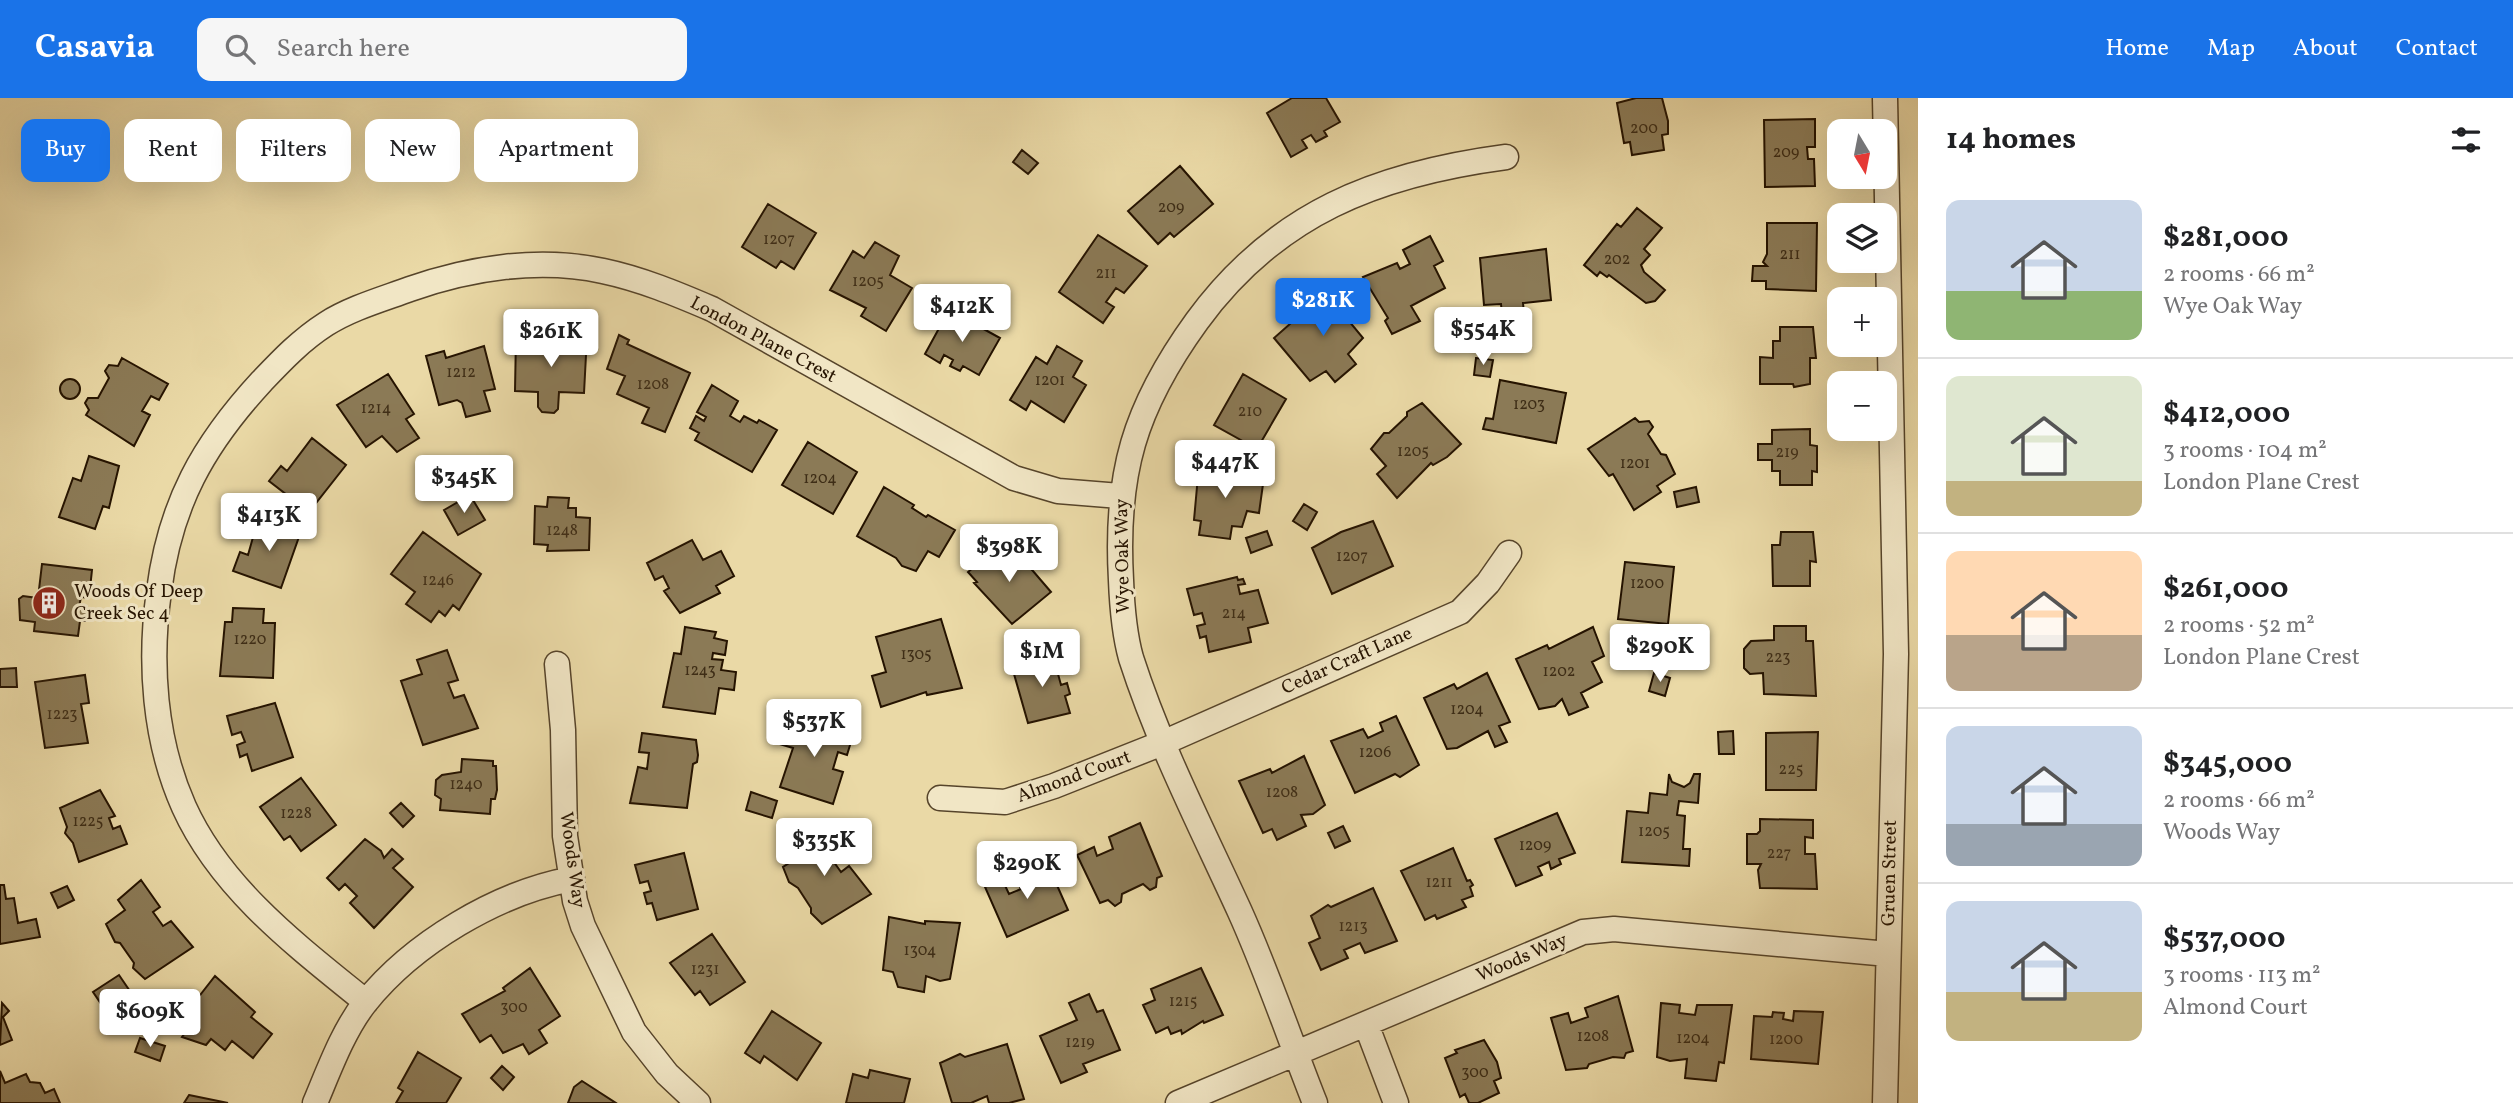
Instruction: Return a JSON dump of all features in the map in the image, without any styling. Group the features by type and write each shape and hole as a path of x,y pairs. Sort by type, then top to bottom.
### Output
{"street":[{"name":"Gruen Street","path":"1885,98 1896,654 1885,1103"},
{"name":"Wye Oak Way","path":"1315,1103 1241,916 1165,742 1131,656 1125,624 1119,553 1120,496 1133,440 1158,379 1216,295 1264,250 1318,212 1379,183 1442,166 1506,157"},
{"name":"London Plane Crest","path":"366,1002 282,933 226,874 202,842 183,805 165,749 153,672 152,639 163,558 174,516 190,478 235,411 294,347 328,323 377,301 458,274 494,267 555,266 602,270 660,287 712,309 1014,478 1058,491 1120,496"},
{"name":"Cedar Craft Lane","path":"1165,742 1460,612 1488,583 1509,553"},
{"name":"Woods Way","path":"557,664 563,730 565,836 583,926 634,1032 667,1074 698,1103"},
{"name":"Almond Court","path":"940,798 1005,802 1165,742"},
{"path":"315,1103 328,1071 366,1002 432,940 473,915 528,891 572,879"},
{"name":"Woods Way","path":"1178,1103 1583,932 1614,929 1888,954"},
{"path":"1366,1024 1396,1103"}],"building":[{"path":"1292,98 1326,98 1340,122 1324,131 1327,136 1316,142 1311,135 1302,140 1307,148 1291,157 1267,113"},
{"path":"1636,98 1662,98 1668,121 1668,134 1662,135 1664,150 1632,155 1630,142 1624,143 1617,103"},
{"path":"1815,119 1815,147 1807,147 1808,159 1814,159 1815,186 1765,187 1764,120"},
{"path":"1022,150 1038,163 1028,174 1013,162"},
{"path":"1180,166 1213,204 1174,237 1170,233 1158,244 1128,211"},
{"path":"768,204 816,233 794,269 781,261 776,268 742,247"},
{"path":"1637,208 1662,228 1644,249 1650,255 1641,265 1644,272 1665,290 1655,301 1646,303 1609,275 1607,277 1600,272 1597,276 1584,265 1617,224 1621,227"},
{"path":"1767,223 1817,223 1816,291 1766,289 1766,281 1752,281 1753,266 1767,266 1763,262 1767,254"},
{"path":"1098,235 1147,266 1124,293 1116,288 1106,302 1114,307 1103,323 1059,292"},
{"path":"1430,236 1443,261 1434,266 1445,288 1411,306 1420,321 1392,334 1385,321 1388,318 1363,277 1397,263 1400,269 1410,264 1403,250"},
{"path":"875,242 899,256 890,275 912,288 886,331 861,316 866,308 830,290 853,251 864,258"},
{"path":"1546,249 1551,300 1523,303 1525,323 1503,325 1501,304 1484,305 1480,258"},
{"path":"1339,287 1359,311 1348,320 1363,338 1348,354 1356,364 1335,382 1326,371 1310,381 1274,338 1299,316 1303,321"},
{"path":"949,310 1000,338 979,375 963,366 960,371 950,366 953,360 944,355 940,363 925,354"},
{"path":"1780,327 1813,327 1816,358 1810,358 1810,384 1794,387 1793,384 1760,384 1760,357 1773,358 1773,341 1780,341"},
{"path":"619,335 629,340 627,344 690,373 665,432 642,423 649,408 617,394 625,376 607,369"},
{"path":"516,336 536,337 535,346 552,347 553,337 587,336 584,393 559,392 558,409 554,413 542,412 538,407 538,392 515,391"},
{"path":"484,346 495,389 484,391 490,411 466,417 462,403 457,400 439,405 426,356 444,351 446,358"},
{"path":"1057,346 1082,361 1073,377 1086,385 1064,422 1031,401 1026,410 1010,400 1036,357 1047,364"},
{"path":"122,358 168,384 159,400 151,396 142,411 150,415 134,446 86,415 89,410 85,403 88,398 98,398 109,378 105,371 109,365 118,366"},
{"path":"1476,358 1493,360 1490,377 1474,375"},
{"path":"388,374 414,414 406,419 419,438 397,452 382,436 366,447 337,405"},
{"path":"1243,374 1286,399 1257,449 1214,425"},
{"path":"70,379 77,382 80,389 77,396 70,399 63,396 60,389 63,382"},
{"path":"1500,380 1566,393 1556,443 1483,429 1486,418 1493,419"},
{"path":"712,385 738,401 730,416 740,422 744,416 757,423 759,420 777,430 752,472 695,440 699,433 690,428 696,416 704,421 706,417 697,412"},
{"path":"1422,403 1461,444 1447,457 1433,465 1431,463 1397,498 1377,474 1386,466 1371,449 1384,433 1389,433 1407,416 1407,412"},
{"path":"1635,418 1639,422 1649,421 1653,427 1648,434 1661,454 1666,455 1675,474 1657,486 1661,492 1634,510 1613,474 1609,476 1588,449"},
{"path":"1810,429 1810,445 1817,446 1817,472 1812,471 1812,485 1780,485 1780,471 1772,471 1772,460 1758,460 1758,444 1772,444 1772,430"},
{"path":"312,438 346,465 309,512 269,481 281,466 287,471"},
{"path":"808,442 857,472 833,514 782,485"},
{"path":"89,456 119,466 109,508 103,506 95,529 59,517 73,478 81,481"},
{"path":"497,462 501,476 480,482 476,468"},
{"path":"1199,465 1264,477 1259,513 1247,511 1242,527 1232,526 1230,539 1199,535 1201,521 1194,520"},
{"path":"884,487 914,505 912,508 926,517 928,515 955,530 939,557 928,551 916,571 902,566 896,558 857,536"},
{"path":"1696,487 1699,502 1677,507 1674,492"},
{"path":"470,495 485,520 458,535 444,510"},
{"path":"548,497 569,498 568,508 576,508 576,517 590,518 589,550 547,551 548,545 534,544 535,506 547,507"},
{"path":"1304,504 1317,512 1307,530 1293,521"},
{"path":"259,516 301,531 281,588 233,571 240,552 248,555"},
{"path":"1373,521 1393,566 1332,594 1312,548 1341,532"},
{"path":"1267,531 1272,545 1251,553 1246,538"},
{"path":"423,532 481,574 459,610 453,605 445,616 439,611 431,622 406,604 415,592 391,574"},
{"path":"1781,532 1813,532 1816,562 1810,561 1810,586 1773,586 1772,545 1780,545"},
{"path":"692,540 703,560 721,551 734,576 716,586 720,593 680,613 664,591 669,588 663,576 655,580 647,563"},
{"path":"1002,544 1014,559 1018,556 1051,592 1012,624 974,583 977,582 968,572"},
{"path":"1625,562 1674,567 1668,624 1618,619"},
{"name":"Woods Of Deep Creek Sec 4","path":"42,564 92,570 89,598 81,597 79,607 87,608 85,621 80,621 78,636 34,631 35,622 20,620 19,599 23,596 38,598"},
{"path":"1237,577 1238,580 1243,579 1245,584 1238,585 1240,594 1258,590 1268,623 1248,628 1251,642 1209,652 1206,636 1200,638 1197,626 1205,624 1202,613 1194,615 1187,589"},
{"path":"233,608 264,609 263,623 275,623 273,678 220,676 225,622 232,622"},
{"path":"941,619 962,688 927,695 926,692 881,707 872,676 886,672 876,637"},
{"path":"1774,626 1806,626 1806,641 1813,641 1816,696 1764,694 1763,673 1750,674 1744,668 1744,649 1751,641 1774,640"},
{"path":"685,627 716,632 714,638 727,641 725,655 713,653 712,659 723,660 721,670 736,672 734,690 719,688 715,714 663,707 674,653 681,654"},
{"path":"1593,627 1604,656 1592,662 1602,682 1581,693 1588,707 1569,715 1562,699 1555,706 1539,709 1516,659 1547,645 1549,649"},
{"path":"447,650 458,680 448,683 454,698 464,695 478,728 423,745 401,681 422,674 417,660"},
{"path":"1061,654 1065,672 1058,674 1061,685 1067,683 1070,694 1065,696 1070,713 1028,723 1012,667"},
{"path":"16,668 17,687 0,687 0,669"},
{"path":"1487,673 1510,722 1499,726 1507,742 1495,747 1488,731 1457,748 1447,749 1424,698 1454,684 1457,689"},
{"path":"1654,673 1670,678 1665,696 1649,691"},
{"path":"85,675 89,703 81,704 88,743 45,748 35,682"},
{"path":"275,703 293,757 252,771 247,754 240,757 237,745 245,742 241,732 232,735 227,716"},
{"path":"1396,716 1419,765 1400,777 1395,774 1355,793 1331,741 1363,729 1368,738 1383,731 1380,723"},
{"path":"801,722 823,729 829,724 854,732 847,755 838,752 833,769 843,772 833,804 780,787 793,748 773,742 779,723 798,730"},
{"path":"1733,731 1734,754 1719,754 1718,732"},
{"path":"1818,732 1816,790 1766,790 1766,733"},
{"path":"642,733 696,740 698,755 697,762 693,764 687,808 630,803 638,767 647,769 649,753 639,752"},
{"path":"1304,756 1325,805 1313,814 1301,815 1306,826 1277,840 1272,829 1263,833 1239,781 1270,769 1272,773"},
{"path":"462,759 493,761 493,766 496,766 497,790 495,799 491,799 490,814 440,810 441,799 435,795 436,780 442,775 461,772"},
{"path":"1669,774 1672,782 1684,787 1690,783 1694,774 1700,774 1698,803 1679,801 1677,815 1685,816 1683,849 1690,849 1689,866 1622,862 1627,811 1648,813 1650,793 1667,795"},
{"path":"301,778 336,825 301,851 290,836 284,840 260,807"},
{"path":"100,790 115,816 109,818 113,829 120,826 127,844 79,862 73,843 65,833 67,827 60,808"},
{"path":"751,792 777,801 772,818 746,810"},
{"path":"401,803 414,816 403,827 390,813"},
{"path":"1557,813 1575,853 1559,859 1561,864 1551,869 1549,862 1538,867 1542,875 1516,886 1495,839"},
{"path":"1760,819 1813,820 1813,838 1805,837 1805,854 1815,854 1817,889 1760,888 1758,870 1761,864 1747,864 1747,834 1757,834 1760,831"},
{"path":"1140,823 1162,876 1157,878 1156,887 1150,890 1143,884 1122,894 1121,902 1115,906 1108,900 1100,903 1077,855 1094,847 1097,856 1113,849 1109,837"},
{"path":"1343,826 1350,841 1335,848 1328,833"},
{"path":"821,827 838,852 831,858 841,872 849,866 871,894 822,924 811,913 811,908 798,888 789,882 783,867 800,856 794,846"},
{"path":"365,839 381,851 384,858 392,849 403,859 393,868 413,887 374,928 350,903 357,896 345,884 339,890 327,878"},
{"path":"1453,848 1467,881 1470,880 1473,885 1470,887 1473,896 1462,900 1466,907 1437,919 1435,915 1425,920 1401,871"},
{"path":"684,853 698,909 657,920 652,903 647,904 644,893 651,891 648,881 640,883 635,865"},
{"path":"1048,865 1068,910 1007,937 985,887 1002,879 1009,894 1021,889 1017,881 1032,877 1030,873"},
{"path":"141,880 160,907 153,912 163,926 171,921 193,947 145,979 133,968 134,963 120,943 115,942 106,924 125,910 118,900"},
{"path":"0,885 4,885 6,899 14,898 18,923 36,919 40,937 0,944"},
{"path":"67,886 74,900 58,908 51,893"},
{"path":"1373,888 1397,941 1365,953 1360,943 1344,950 1348,958 1321,970 1309,943 1320,938 1311,916 1328,905 1331,907"},
{"path":"889,917 925,924 925,921 960,923 950,979 940,981 926,976 924,992 898,987 893,972 883,970"},
{"path":"712,934 745,982 710,1005 700,991 695,995 670,963"},
{"path":"530,968 560,1016 539,1030 547,1043 529,1054 523,1044 503,1053 491,1035 480,1042 462,1014 505,991 503,988"},
{"path":"1201,968 1223,1015 1204,1023 1203,1021 1182,1034 1181,1030 1171,1034 1168,1027 1156,1033 1143,1005 1155,1000 1151,989"},
{"path":"119,975 138,1003 112,1020 93,992"},
{"path":"215,976 255,1012 251,1017 272,1034 253,1058 232,1041 225,1050 211,1039 206,1045 182,1037 192,1024 183,1017"},
{"path":"1089,994 1097,1012 1103,1010 1120,1050 1083,1064 1087,1072 1061,1083 1040,1036 1077,1020 1069,1003"},
{"path":"1618,996 1633,1051 1626,1053 1624,1058 1613,1057 1589,1064 1587,1068 1566,1070 1551,1018 1568,1013 1571,1023 1588,1017 1585,1008"},
{"path":"2,1003 9,1011 3,1017 12,1040 0,1045"},
{"path":"1661,1003 1680,1005 1679,1013 1695,1015 1697,1005 1732,1005 1724,1063 1719,1062 1716,1081 1685,1078 1687,1059 1670,1061 1657,1057"},
{"path":"772,1011 821,1043 797,1080 764,1056 760,1063 745,1053"},
{"path":"1794,1011 1823,1012 1818,1064 1751,1059 1754,1016 1772,1017 1773,1012 1784,1013 1783,1019 1793,1021"},
{"path":"140,1038 165,1046 160,1061 135,1052"},
{"path":"1484,1040 1497,1062 1501,1078 1494,1081 1499,1093 1478,1103 1469,1103 1465,1094 1460,1097 1445,1058 1457,1053 1455,1050"},
{"path":"1007,1044 1024,1099 1009,1103 989,1103 987,1096 971,1103 952,1103 940,1063 960,1054 965,1057"},
{"path":"418,1052 461,1078 446,1103 396,1103 403,1091 398,1088"},
{"path":"502,1066 514,1077 503,1090 491,1078"},
{"path":"870,1070 910,1079 904,1103 846,1103 853,1074 868,1078"},
{"path":"0,1071 5,1083 26,1074 30,1082 40,1083 45,1093 54,1089 60,1103 0,1103"},
{"path":"582,1081 616,1103 568,1103 574,1087"},
{"path":"189,1095 228,1103 184,1103"}],"place":[{"name":"Woods Of Deep Creek Sec 4","path":"49,603"}]}
